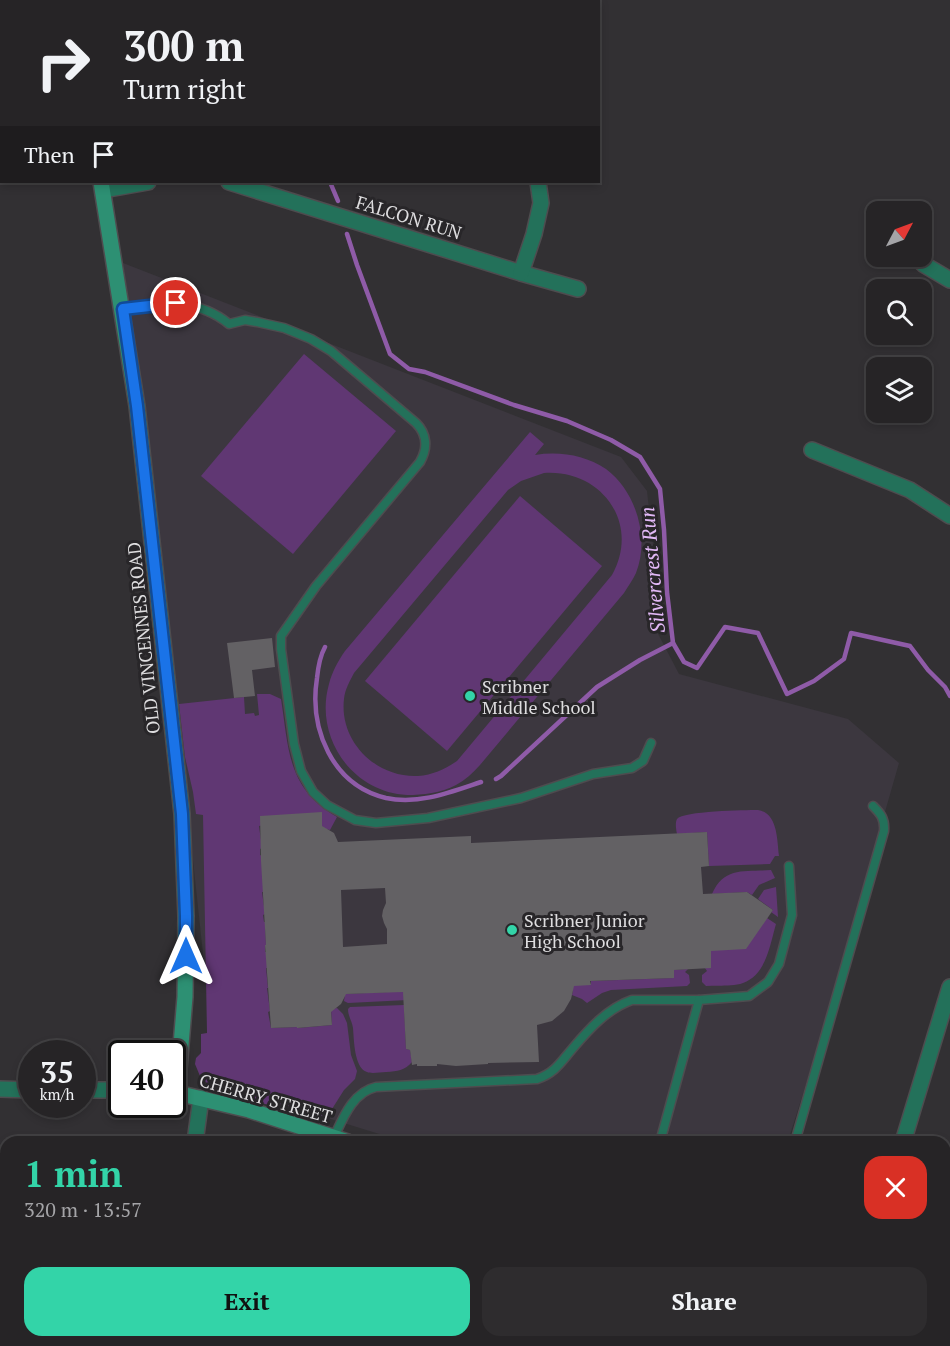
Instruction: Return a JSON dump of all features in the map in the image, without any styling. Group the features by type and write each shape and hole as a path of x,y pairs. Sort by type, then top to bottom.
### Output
{"street":[{"path":"102,186 136,183"},
{"name":"FALCON RUN","path":"232,183 578,289"},
{"path":"521,273 541,203 538,183"},
{"name":"OLD VINCENNES ROAD","path":"102,186 137,406 182,814 186,916 185,997 181,1040"},
{"path":"928,267 950,280"},
{"path":"812,450 910,490 950,516"},
{"path":"905,1136 950,987"},
{"path":"0,1089 18,1090"},
{"name":"CHERRY STREET","path":"186,1095 249,1110 331,1136"},
{"path":"196,1136 201,1098"}],"lane":[{"path":"123,309 176,303 207,310 220,316 229,324 245,320 298,333 324,346 422,430 425,439 425,453 417,467 321,580 281,636 280,649 294,744 301,771 313,792 327,805 355,820 376,823 428,818 521,798 593,774 632,768 643,760 651,742"},
{"path":"797,1136 884,831 885,821 873,807"},
{"path":"342,1136 351,1105 360,1094 368,1089 537,1079 549,1075 592,1027 622,1004 632,1000 699,1000 749,996 768,982 779,964 792,915 789,866"},
{"path":"662,1136 699,1000"}],"shaded area":[{"name":"Scribner Middle School","path":"123,263 621,457 647,491 653,545 655,628 679,674 848,719 899,763 815,1056 790,1136 386,1136 217,1085 149,448"},
{"path":"304,354 396,431 293,554 201,476"},
{"path":"530,432 544,444 535,455 572,455 598,464 616,478 632,502 638,516 641,545 640,559 632,581 480,765 456,785 438,792 419,795 387,792 369,784 341,758 332,741 327,723 326,704 332,675 345,651","holes":["544,473 564,474 583,480 598,490 610,503 618,519 622,537 620,556 612,575 457,761 439,771 418,776 388,771 375,764 354,742 344,714 344,699 354,673 508,490 521,481"]},
{"path":"520,496 602,566 447,751 365,681"},
{"path":"257,694 270,694 281,699 289,751 299,780 308,794 337,817 330,830 322,828 322,813 259,826 262,848 260,855 262,856 264,892 262,892 265,914 263,915 265,952 267,952 268,968 266,968 270,1011 268,1012 271,1028 332,1025 331,1009 337,1008 347,1023 351,1055 357,1071 355,1079 344,1090 332,1109 321,1116 283,1104 281,1109 211,1087 200,1076 195,1064 196,1058 201,1053 201,1034 207,1033 203,815 196,814 185,757 179,704 244,697 245,714 254,713 255,716 259,715"},
{"path":"758,810 769,816 777,835 779,856 775,856 770,864 709,866 707,832 677,834 676,821 682,816"},
{"path":"771,870 775,878 759,885 752,895 747,892 712,894 723,879 736,872"},
{"path":"776,887 778,917 771,912 773,910 758,899 764,890"},
{"path":"767,918 776,924 766,958 757,973 743,983 706,986 702,982 702,975 707,971 705,968 711,968 711,951"},
{"path":"688,969 685,972 689,975 690,983 687,986 611,990 587,1003 572,995 573,990 557,986 591,984 591,981 673,978 674,970"},
{"path":"410,991 408,1000 348,1003 344,1001 345,994"},
{"path":"404,1005 406,1049 410,1050 412,1062 397,1071 367,1072 359,1065 357,1059 348,1009 350,1007"}],"building":[{"path":"272,638 275,667 252,670 255,696 234,698 227,643"},
{"path":"322,812 322,826 334,833 338,842 471,836 471,843 707,832 709,866 701,867 703,894 747,892 773,910 746,949 711,951 711,968 674,970 674,978 590,981 591,985 574,986 571,999 564,1011 552,1021 537,1025 539,1062 417,1066 417,1064 412,1065 410,1050 406,1049 403,992 346,994 341,1004 331,1012 332,1025 271,1028 260,816","holes":["385,888 386,903 382,916 387,929 387,944 343,947 341,890"]}],"waterway":[{"name":"Silvercrest Run","path":"330,183 338,201"},
{"name":"Silvercrest Run","path":"347,234 390,354 409,369 425,372 514,405 567,421 611,440 640,457 660,489 673,643 684,662 697,668 725,627 758,633 787,694 814,681 844,659 851,633 910,646 950,696"},
{"path":"496,779 597,687 640,660 673,643"},
{"path":"325,647 317,674 315,697 317,716 328,752 338,768 351,781 367,791 398,800 423,799 481,782"}],"place":[{"name":"Scribner Middle School","path":"470,696"},
{"name":"Scribner Junior High School","path":"512,930"}],"route":[{"path":"176,303 123,309 137,406 182,814 186,956"}]}
